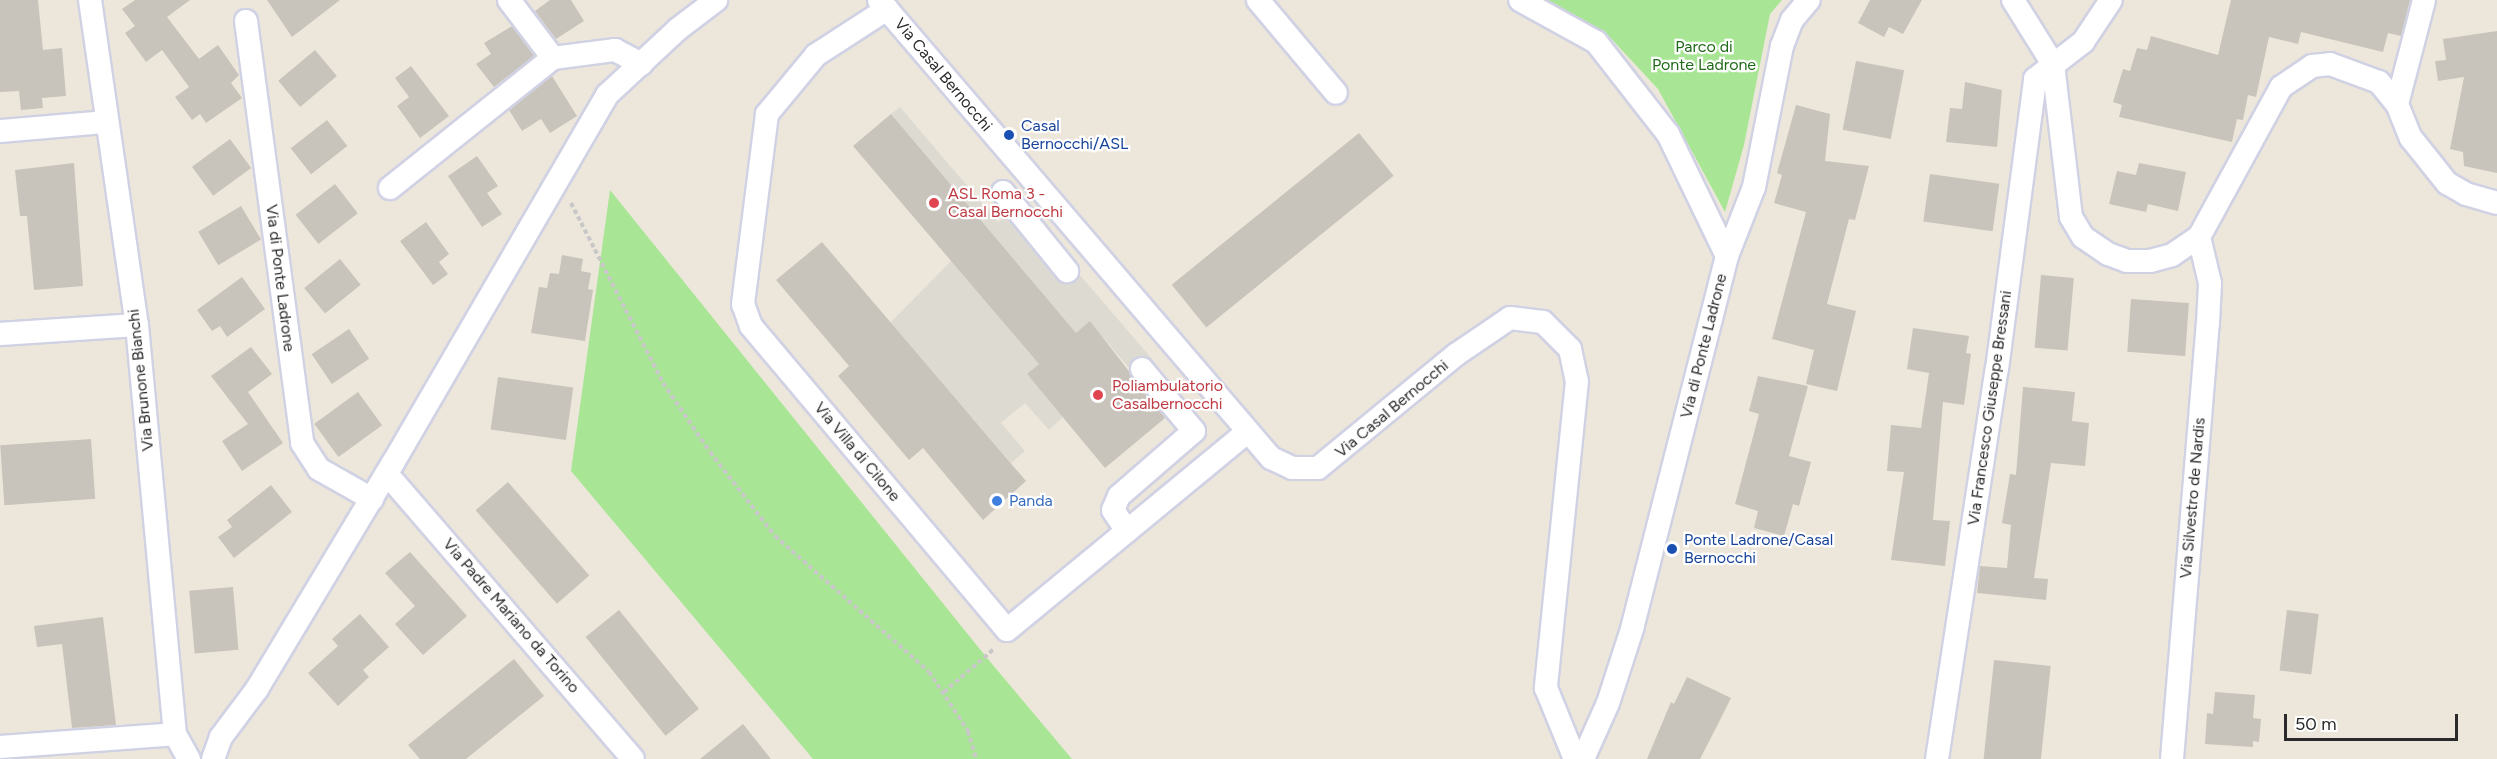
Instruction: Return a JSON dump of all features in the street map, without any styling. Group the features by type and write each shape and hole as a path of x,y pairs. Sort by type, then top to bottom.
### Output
{"street":[{"name":"Via Brunone Bianchi","path":"90,0 105,122 137,325 176,734 189,759"},
{"path":"509,0 553,58"},
{"path":"213,759 221,737 256,688 372,499 607,95 716,0"},
{"path":"1258,0 1336,93"},
{"name":"Via di Ponte Ladrone","path":"1520,0 1596,42 1668,134 1727,255 1633,626 1608,703 1582,759"},
{"path":"1727,255 1754,187 1782,46 1792,20 1809,0"},
{"path":"2013,0 2053,64 2061,112 2064,180 2071,217 2083,237 2127,261 2150,261 2172,255 2199,237 2281,87 2312,66 2330,64 2379,82 2397,104 2411,138 2447,183 2466,194 2497,203"},
{"name":"Via Francesco Giuseppe Bressani","path":"1937,759 1998,369 2036,79 2083,42 2111,0"},
{"path":"2397,104 2424,0"},
{"name":"Via Casal Bernocchi","path":"883,4 1246,433 1271,458 1292,468 1318,468 1457,354 1510,318 1543,322 1570,349 1577,381 1546,687 1575,759"},
{"name":"Via Villa di Cilone","path":"883,4 816,54 767,114 743,304 751,326 1007,630"},
{"name":"Via di Ponte Ladrone","path":"246,21 302,443 319,469 372,499"},
{"path":"390,188 553,58 615,50 641,64"},
{"path":"0,131 105,122"},
{"path":"1003,192 1067,271"},
{"name":"Via Silvestro de Nardis","path":"2172,759 2211,283 2199,237"},
{"path":"0,334 137,325"},
{"path":"1128,531 1113,510 1119,496 1194,431 1142,369"},
{"path":"1007,630 1246,433"},
{"name":"Via Padre Mariano da Torino","path":"387,474 633,759"},
{"path":"0,747 176,734"}],"path":[{"path":"559,179 663,383 740,493 776,536 903,647 944,692 968,730 976,759"},
{"path":"944,692 987,658 1007,630"}],"green space":[{"name":"Parco di Ponte Ladrone","path":"1542,0 1782,0 1770,14 1744,145 1725,212 1658,89 1606,33"},
{"path":"610,190 987,658 1072,759 813,759 571,471"}],"shaded area":[{"path":"900,107 998,222 1006,215 1060,277 1073,267 1153,360 1135,375 1090,322 1027,374 1063,417 1049,430 1025,403 1001,423 1025,451 1011,463 890,323 951,261 1066,322 891,114"}],"building":[{"path":"0,0 38,0 43,50 62,48 66,96 42,98 43,108 21,110 19,91 0,92"},
{"path":"135,0 190,0 167,17 199,59 218,45 239,75 231,83 242,98 206,123 200,114 192,120 175,97 189,87 162,50 146,62 125,33 135,26 122,9"},
{"path":"267,0 340,0 292,37"},
{"path":"550,0 571,0 584,21 556,39 535,11"},
{"path":"1870,0 1922,0 1903,34 1889,27 1884,37 1858,23"},
{"path":"2231,0 2410,0 2401,36 2388,33 2383,52 2301,32 2298,44 2269,37 2256,97 2248,95 2243,120 2237,119 2232,142 2119,117 2122,105 2113,102 2123,69 2130,71 2137,48 2147,50 2151,36 2218,55"},
{"path":"512,26 534,56 494,87 476,64 491,54 484,43"},
{"path":"2497,31 2497,173 2464,166 2463,152 2450,149 2464,77 2438,81 2435,61 2446,60 2443,39"},
{"path":"315,50 337,76 300,107 278,81"},
{"path":"1856,61 1904,70 1891,139 1843,130"},
{"path":"411,66 449,116 420,138 397,106 409,97 395,78"},
{"path":"552,76 577,116 550,133 541,119 522,131 509,110"},
{"path":"1965,82 2002,90 1997,147 1946,142 1950,108 1962,109"},
{"path":"1796,105 1830,114 1825,161 1869,166 1855,220 1849,219 1827,304 1856,311 1837,391 1806,384 1814,350 1772,339 1806,212 1774,203 1782,175 1777,173"},
{"path":"891,114 1076,333 1090,321 1165,418 1105,468 1027,374 1039,364 853,146"},
{"path":"327,120 347,146 311,174 291,148"},
{"path":"1359,133 1394,176 1206,327 1172,285"},
{"path":"230,139 251,168 213,196 192,167"},
{"path":"477,156 498,186 487,193 502,214 482,227 448,176"},
{"path":"74,163 83,286 34,290 27,216 20,216 15,170"},
{"path":"2139,163 2186,172 2178,211 2148,204 2146,212 2109,204 2117,171 2136,175"},
{"path":"1930,174 1999,184 1993,231 1923,222"},
{"path":"335,184 358,213 318,244 296,215"},
{"path":"241,206 261,239 218,265 198,232"},
{"path":"426,222 449,254 439,262 448,274 433,285 400,241"},
{"path":"822,242 1026,481 983,520 923,448 909,460 838,376 849,366 776,280"},
{"path":"562,255 583,259 581,271 591,273 588,289 593,290 585,341 531,333 539,287 547,288 550,273 559,274"},
{"path":"340,259 361,285 325,314 304,288"},
{"path":"2041,275 2074,278 2068,351 2035,348"},
{"path":"242,277 265,309 227,337 220,326 212,331 197,310"},
{"path":"2131,299 2189,303 2185,356 2127,352"},
{"path":"1913,328 1969,336 1966,353 1971,354 1964,405 1943,402 1933,520 1950,521 1945,566 1891,560 1904,472 1887,471 1891,425 1921,428 1929,373 1907,369"},
{"path":"349,329 369,359 332,384 312,354"},
{"path":"251,347 272,374 248,392 283,443 242,471 222,441 248,424 211,376"},
{"path":"1758,376 1808,386 1789,456 1811,462 1799,506 1793,504 1784,536 1754,528 1758,511 1735,504 1759,414 1749,411"},
{"path":"498,377 573,388 566,440 491,429"},
{"path":"2023,387 2075,392 2072,421 2089,423 2085,466 2051,463 2034,578 2048,579 2046,600 1977,593 1980,566 2007,568 2011,525 2002,523 2010,474 2016,475"},
{"path":"358,392 382,425 338,457 314,424"},
{"path":"91,439 95,499 4,505 0,445"},
{"path":"508,482 589,576 557,604 476,510"},
{"path":"271,485 292,512 234,558 218,537 232,527 227,520"},
{"path":"410,552 467,616 423,655 395,624 415,606 385,573"},
{"path":"233,587 238,650 195,654 189,591"},
{"path":"619,610 699,709 666,736 586,637"},
{"path":"2287,610 2319,614 2311,674 2280,671"},
{"path":"360,614 389,647 363,670 369,677 338,706 308,673 338,646 332,639"},
{"path":"103,617 116,725 72,728 62,644 37,647 34,626"},
{"path":"514,659 544,696 466,759 420,759 408,745"},
{"path":"1994,660 2051,666 2041,759 1984,759"},
{"path":"1687,677 1731,698 1700,759 1647,759 1671,702 1674,704"},
{"path":"2215,692 2255,695 2253,718 2261,719 2259,742 2253,741 2253,747 2205,744 2207,713 2213,714"},
{"path":"743,724 771,759 700,759"}],"place":[{"name":"Casal Bernocchi/ASL","path":"1009,135"},
{"name":"ASL Roma 3 - Casal Bernocchi","path":"934,203"},
{"name":"Poliambulatorio Casalbernocchi","path":"1098,395"},
{"name":"Panda","path":"997,501"},
{"name":"Ponte Ladrone/Casal Bernocchi","path":"1672,549"}]}
